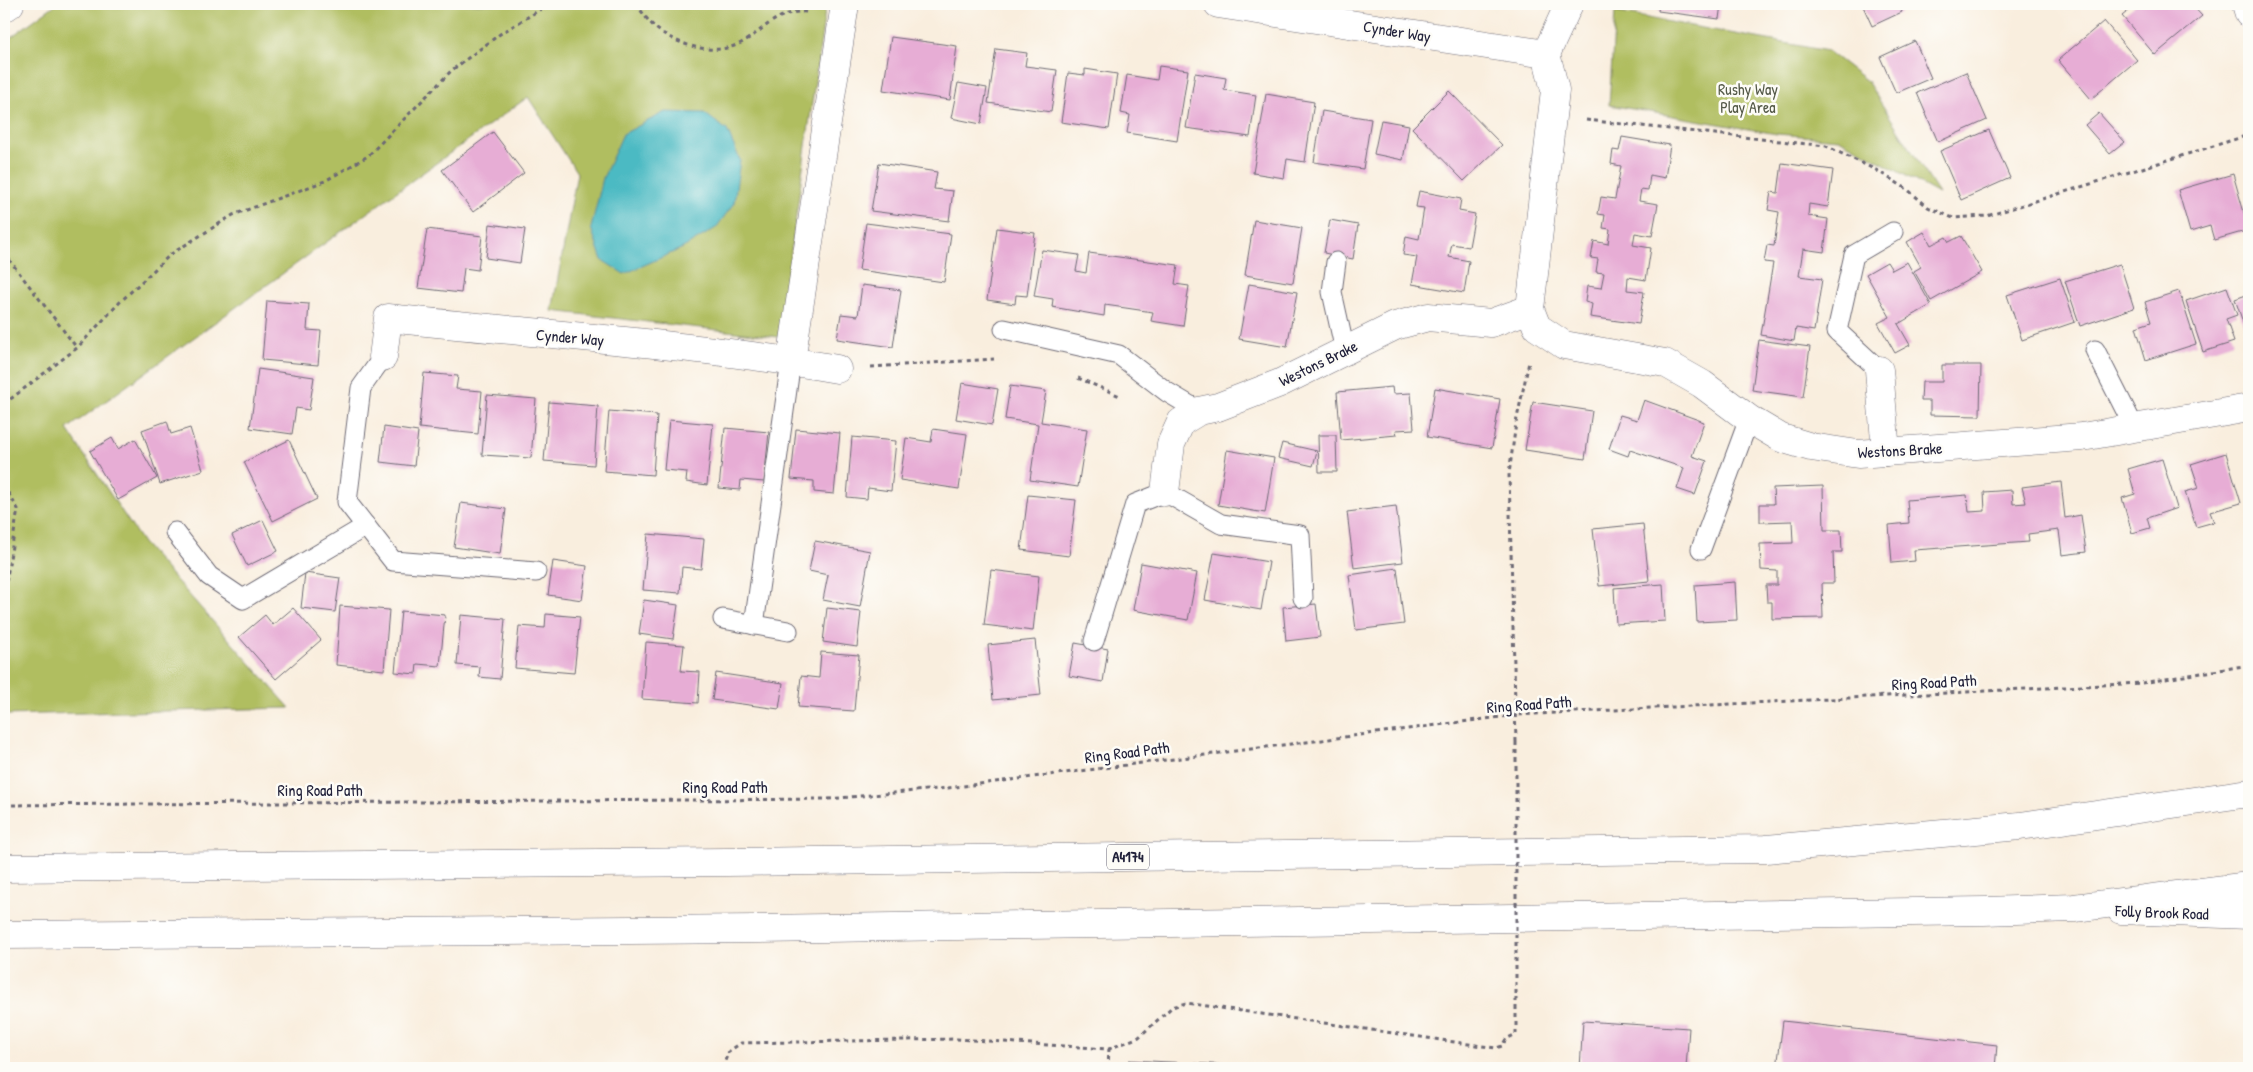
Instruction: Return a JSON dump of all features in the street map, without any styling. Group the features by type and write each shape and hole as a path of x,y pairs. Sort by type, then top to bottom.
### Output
{"main road":[{"path":"4,8 10,4"},
{"name":"Cynder Way","path":"1218,4 1546,54"},
{"path":"1534,318 1555,90 1546,54 1569,4"},
{"path":"2246,4 2249,14"},
{"path":"791,361 844,9"},
{"name":"Westons Brake","path":"1165,492 1171,444 1181,422 1199,410 1218,408 1280,383 1395,326 1428,317 1491,323 1534,318 1564,345 1665,363 1702,384 1749,419 1781,438 1811,447 1858,454 2082,438 2249,408"},
{"name":"Cynder Way","path":"383,358 388,318 530,334 572,336 791,361 836,369"},
{"path":"1879,370 1886,452"},
{"name":"A4174","path":"4,868 707,862 1766,849 2020,826 2249,793"},
{"path":"4,935 779,929 2074,908 2249,886"},
{"name":"Folly Brook Road","path":"2074,908 2249,915"}],"lane":[{"path":"1879,370 1837,331 1854,255 1893,232"},
{"path":"1336,262 1332,292 1345,351"},
{"path":"1004,329 1119,355 1167,392 1199,410"},
{"path":"2096,350 2134,429"},
{"path":"383,358 360,388 347,502 393,561 536,572"},
{"path":"754,625 791,361"},
{"path":"1701,549 1749,419"},
{"path":"1094,641 1135,504 1165,492 1221,524 1300,535 1303,598"},
{"path":"175,532 209,576 243,599 366,526"},
{"path":"723,619 788,631"}],"path":[{"path":"4,404 77,348 120,302 171,254 233,215 324,181 368,156 452,70 500,34 549,4"},
{"path":"636,4 659,32 688,46 719,50 741,43 775,18 802,12 844,9"},
{"path":"1553,117 1826,146 1876,170 1907,189 1928,206 1953,218 1987,216 2249,135"},
{"path":"4,253 77,348"},
{"path":"722,1068 729,1051 741,1043 957,1039 1108,1049 1139,1037 1172,1006 1186,1003 1496,1048 1502,1046 1506,1039 1516,1034 1516,715 1509,474 1534,318"},
{"path":"836,369 992,358 1001,360"},
{"path":"1072,376 1127,399"},
{"path":"4,486 18,509 6,583"},
{"name":"Ring Road Path","path":"4,805 828,798 948,788 1516,715 2142,683 2249,665"},
{"path":"1108,1049 1108,1068"}],"green space":[{"path":"56,4 826,4 779,337 552,311 577,173 528,97 67,429 143,543 290,708 4,715 4,42"},
{"name":"Rushy Way Play Area","path":"1615,12 1828,51 1867,81 1939,194 1839,139 1777,134 1609,105"}],"water":[{"path":"665,112 704,113 727,130 740,160 734,203 716,228 683,248 624,274 602,260 591,228 603,178 623,134"}],"building":[{"path":"1659,4 1721,4 1719,19 1658,11"},
{"path":"1862,4 1899,4 1902,12 1872,26"},
{"path":"2137,4 2191,4 2202,16 2155,55 2122,16"},
{"path":"2104,21 2137,60 2091,99 2058,60"},
{"path":"891,37 957,46 950,100 883,90"},
{"path":"1915,41 1931,78 1896,93 1880,57"},
{"path":"996,49 1027,53 1025,66 1057,70 1051,112 988,103"},
{"path":"1159,66 1188,70 1177,141 1127,133 1130,115 1121,113 1127,75 1157,80"},
{"path":"1085,69 1117,74 1109,129 1061,122 1068,73 1085,75"},
{"path":"1966,72 1987,120 1938,142 1917,93"},
{"path":"1195,73 1226,78 1224,90 1256,95 1250,137 1186,128"},
{"path":"958,83 987,88 981,124 951,118"},
{"path":"1449,91 1502,145 1464,181 1412,128"},
{"path":"1266,94 1314,102 1305,162 1287,159 1284,178 1253,173"},
{"path":"1322,111 1371,119 1363,169 1314,162"},
{"path":"2099,113 2125,142 2110,154 2085,125"},
{"path":"1381,120 1409,125 1403,160 1374,154"},
{"path":"1989,130 2010,178 1961,200 1940,151"},
{"path":"493,132 524,173 473,212 442,170"},
{"path":"1622,137 1670,145 1665,178 1650,175 1648,190 1641,189 1639,201 1658,204 1652,236 1635,233 1633,245 1651,248 1646,280 1628,277 1627,290 1644,292 1639,324 1590,317 1592,304 1585,302 1587,286 1601,288 1604,273 1596,272 1598,259 1591,258 1594,241 1608,244 1610,229 1603,228 1605,215 1598,214 1601,197 1615,199 1621,166 1611,164 1613,150 1619,151"},
{"path":"879,163 937,172 934,189 953,191 949,221 871,211"},
{"path":"1782,163 1833,170 1828,207 1809,204 1808,216 1828,219 1824,252 1803,249 1799,276 1822,279 1814,331 1796,328 1794,341 1761,335 1773,263 1764,262 1767,245 1774,246 1779,212 1768,210 1771,192 1778,193"},
{"path":"2233,174 2249,230 2214,240 2210,226 2190,232 2178,190"},
{"path":"1419,191 1461,199 1459,211 1475,214 1469,247 1452,244 1449,257 1469,261 1464,293 1412,284 1417,257 1403,255 1406,236 1419,239 1424,208 1416,207"},
{"path":"1254,220 1302,228 1293,283 1245,275"},
{"path":"1330,220 1358,225 1353,259 1324,253"},
{"path":"866,223 951,234 944,282 859,270"},
{"path":"490,224 525,229 520,263 486,258"},
{"path":"997,228 1035,233 1027,296 1016,295 1015,304 987,300"},
{"path":"427,229 482,236 478,270 464,268 461,293 418,288"},
{"path":"1924,232 1931,245 1946,237 1949,242 1961,236 1982,272 1931,301 1914,271 1921,267 1907,242"},
{"path":"1042,250 1079,255 1076,271 1086,273 1089,253 1178,265 1175,284 1189,286 1183,326 1151,321 1153,312 1105,305 1104,316 1052,307 1053,299 1034,296"},
{"path":"1887,262 1892,270 1907,262 1931,305 1898,324 1910,345 1895,353 1878,323 1890,317 1866,274"},
{"path":"2120,264 2134,308 2080,326 2065,281"},
{"path":"2060,278 2075,322 2022,340 2007,295"},
{"path":"1249,284 1297,292 1287,347 1239,339"},
{"path":"862,285 901,290 893,347 837,339 841,314 858,316"},
{"path":"2227,287 2237,315 2226,319 2234,342 2203,352 2186,301"},
{"path":"2179,291 2196,344 2146,360 2136,327 2151,322 2145,302"},
{"path":"2249,294 2249,340 2235,299"},
{"path":"267,301 309,304 307,330 321,331 318,365 262,360"},
{"path":"1759,340 1810,347 1803,397 1752,390"},
{"path":"1942,365 1981,365 1980,416 1930,415 1930,401 1921,401 1922,382 1942,382"},
{"path":"258,369 314,377 309,410 296,408 292,434 250,428"},
{"path":"424,373 458,376 456,389 482,391 478,434 419,428"},
{"path":"962,383 998,389 992,425 956,419"},
{"path":"1010,386 1046,391 1041,422 1087,429 1078,487 1030,480 1038,424 1005,419"},
{"path":"1392,387 1393,394 1411,393 1414,429 1396,430 1397,435 1341,440 1337,392"},
{"path":"1435,388 1500,399 1492,448 1427,437"},
{"path":"487,395 536,399 531,458 482,455"},
{"path":"1644,400 1704,422 1692,456 1707,461 1695,495 1677,489 1684,468 1630,450 1628,456 1609,449 1620,415 1637,420"},
{"path":"549,402 598,406 594,465 544,461"},
{"path":"1533,402 1592,411 1585,459 1525,450"},
{"path":"609,411 657,415 653,475 604,471"},
{"path":"669,420 713,424 707,485 686,482 687,472 664,470"},
{"path":"167,421 171,434 190,428 203,470 160,484 142,430"},
{"path":"384,427 418,432 414,466 380,462"},
{"path":"725,428 769,432 764,482 741,480 740,490 719,488"},
{"path":"796,429 840,433 834,494 814,492 814,481 791,479"},
{"path":"933,429 967,434 959,489 900,480 906,438 931,442"},
{"path":"1318,435 1336,435 1337,472 1319,472"},
{"path":"852,437 896,441 891,491 868,488 867,499 847,497"},
{"path":"112,438 118,449 135,439 157,478 118,500 90,451"},
{"path":"289,440 317,499 273,521 244,462"},
{"path":"1282,443 1317,451 1313,466 1278,458"},
{"path":"1227,450 1274,458 1265,513 1218,505"},
{"path":"2226,453 2241,503 2210,512 2214,522 2196,527 2185,492 2199,488 2191,464"},
{"path":"2162,459 2177,508 2147,518 2150,528 2132,533 2122,498 2135,494 2128,469"},
{"path":"2061,482 2065,518 2081,515 2086,552 2062,555 2059,530 2028,534 2029,542 1914,550 1915,561 1892,563 1889,525 1909,523 1907,500 1967,495 1969,512 1985,511 1984,492 2012,490 2013,504 2026,503 2022,487"},
{"path":"1823,486 1824,530 1841,530 1842,552 1833,552 1834,583 1822,583 1823,618 1772,619 1772,602 1767,602 1766,585 1777,585 1777,571 1761,570 1760,544 1793,543 1792,521 1760,522 1760,504 1774,504 1773,488"},
{"path":"1028,495 1076,500 1069,556 1021,550"},
{"path":"461,503 506,509 500,554 454,547"},
{"path":"1396,506 1403,562 1354,568 1347,512"},
{"path":"263,520 278,551 247,566 232,535"},
{"path":"1643,524 1649,581 1599,586 1593,529"},
{"path":"648,534 704,539 701,569 682,567 680,593 643,590"},
{"path":"815,541 870,551 860,607 823,600 828,575 809,571"},
{"path":"1214,553 1269,562 1261,610 1205,600"},
{"path":"553,561 587,566 582,600 548,595"},
{"path":"1141,563 1197,573 1188,620 1133,610"},
{"path":"1397,568 1404,624 1356,630 1349,575"},
{"path":"991,570 1039,576 1033,631 984,625"},
{"path":"305,573 340,578 335,612 301,608"},
{"path":"1735,582 1737,620 1697,622 1695,585"},
{"path":"1663,584 1665,621 1616,624 1614,588"},
{"path":"644,600 678,605 673,639 639,634"},
{"path":"1316,604 1320,637 1286,641 1283,607"},
{"path":"340,606 389,610 384,670 336,665"},
{"path":"293,608 321,640 276,679 239,637 265,615 273,625"},
{"path":"827,608 861,612 857,647 823,642"},
{"path":"401,611 445,615 440,666 417,664 416,674 395,672"},
{"path":"546,614 580,617 574,673 515,668 519,626 545,628"},
{"path":"461,615 505,619 500,679 479,677 480,667 457,665"},
{"path":"1035,640 1041,695 993,700 988,645"},
{"path":"646,642 684,645 681,671 700,672 698,703 642,699"},
{"path":"1075,643 1108,649 1103,682 1069,676"},
{"path":"821,652 859,655 854,711 798,707 801,676 819,678"},
{"path":"716,673 783,683 779,709 712,700"},
{"path":"1583,1021 1689,1028 1686,1068 1580,1068"},
{"path":"1783,1021 1997,1045 1995,1068 1777,1068"},
{"path":"1129,1060 1272,1067 1272,1068 1129,1068"}]}
